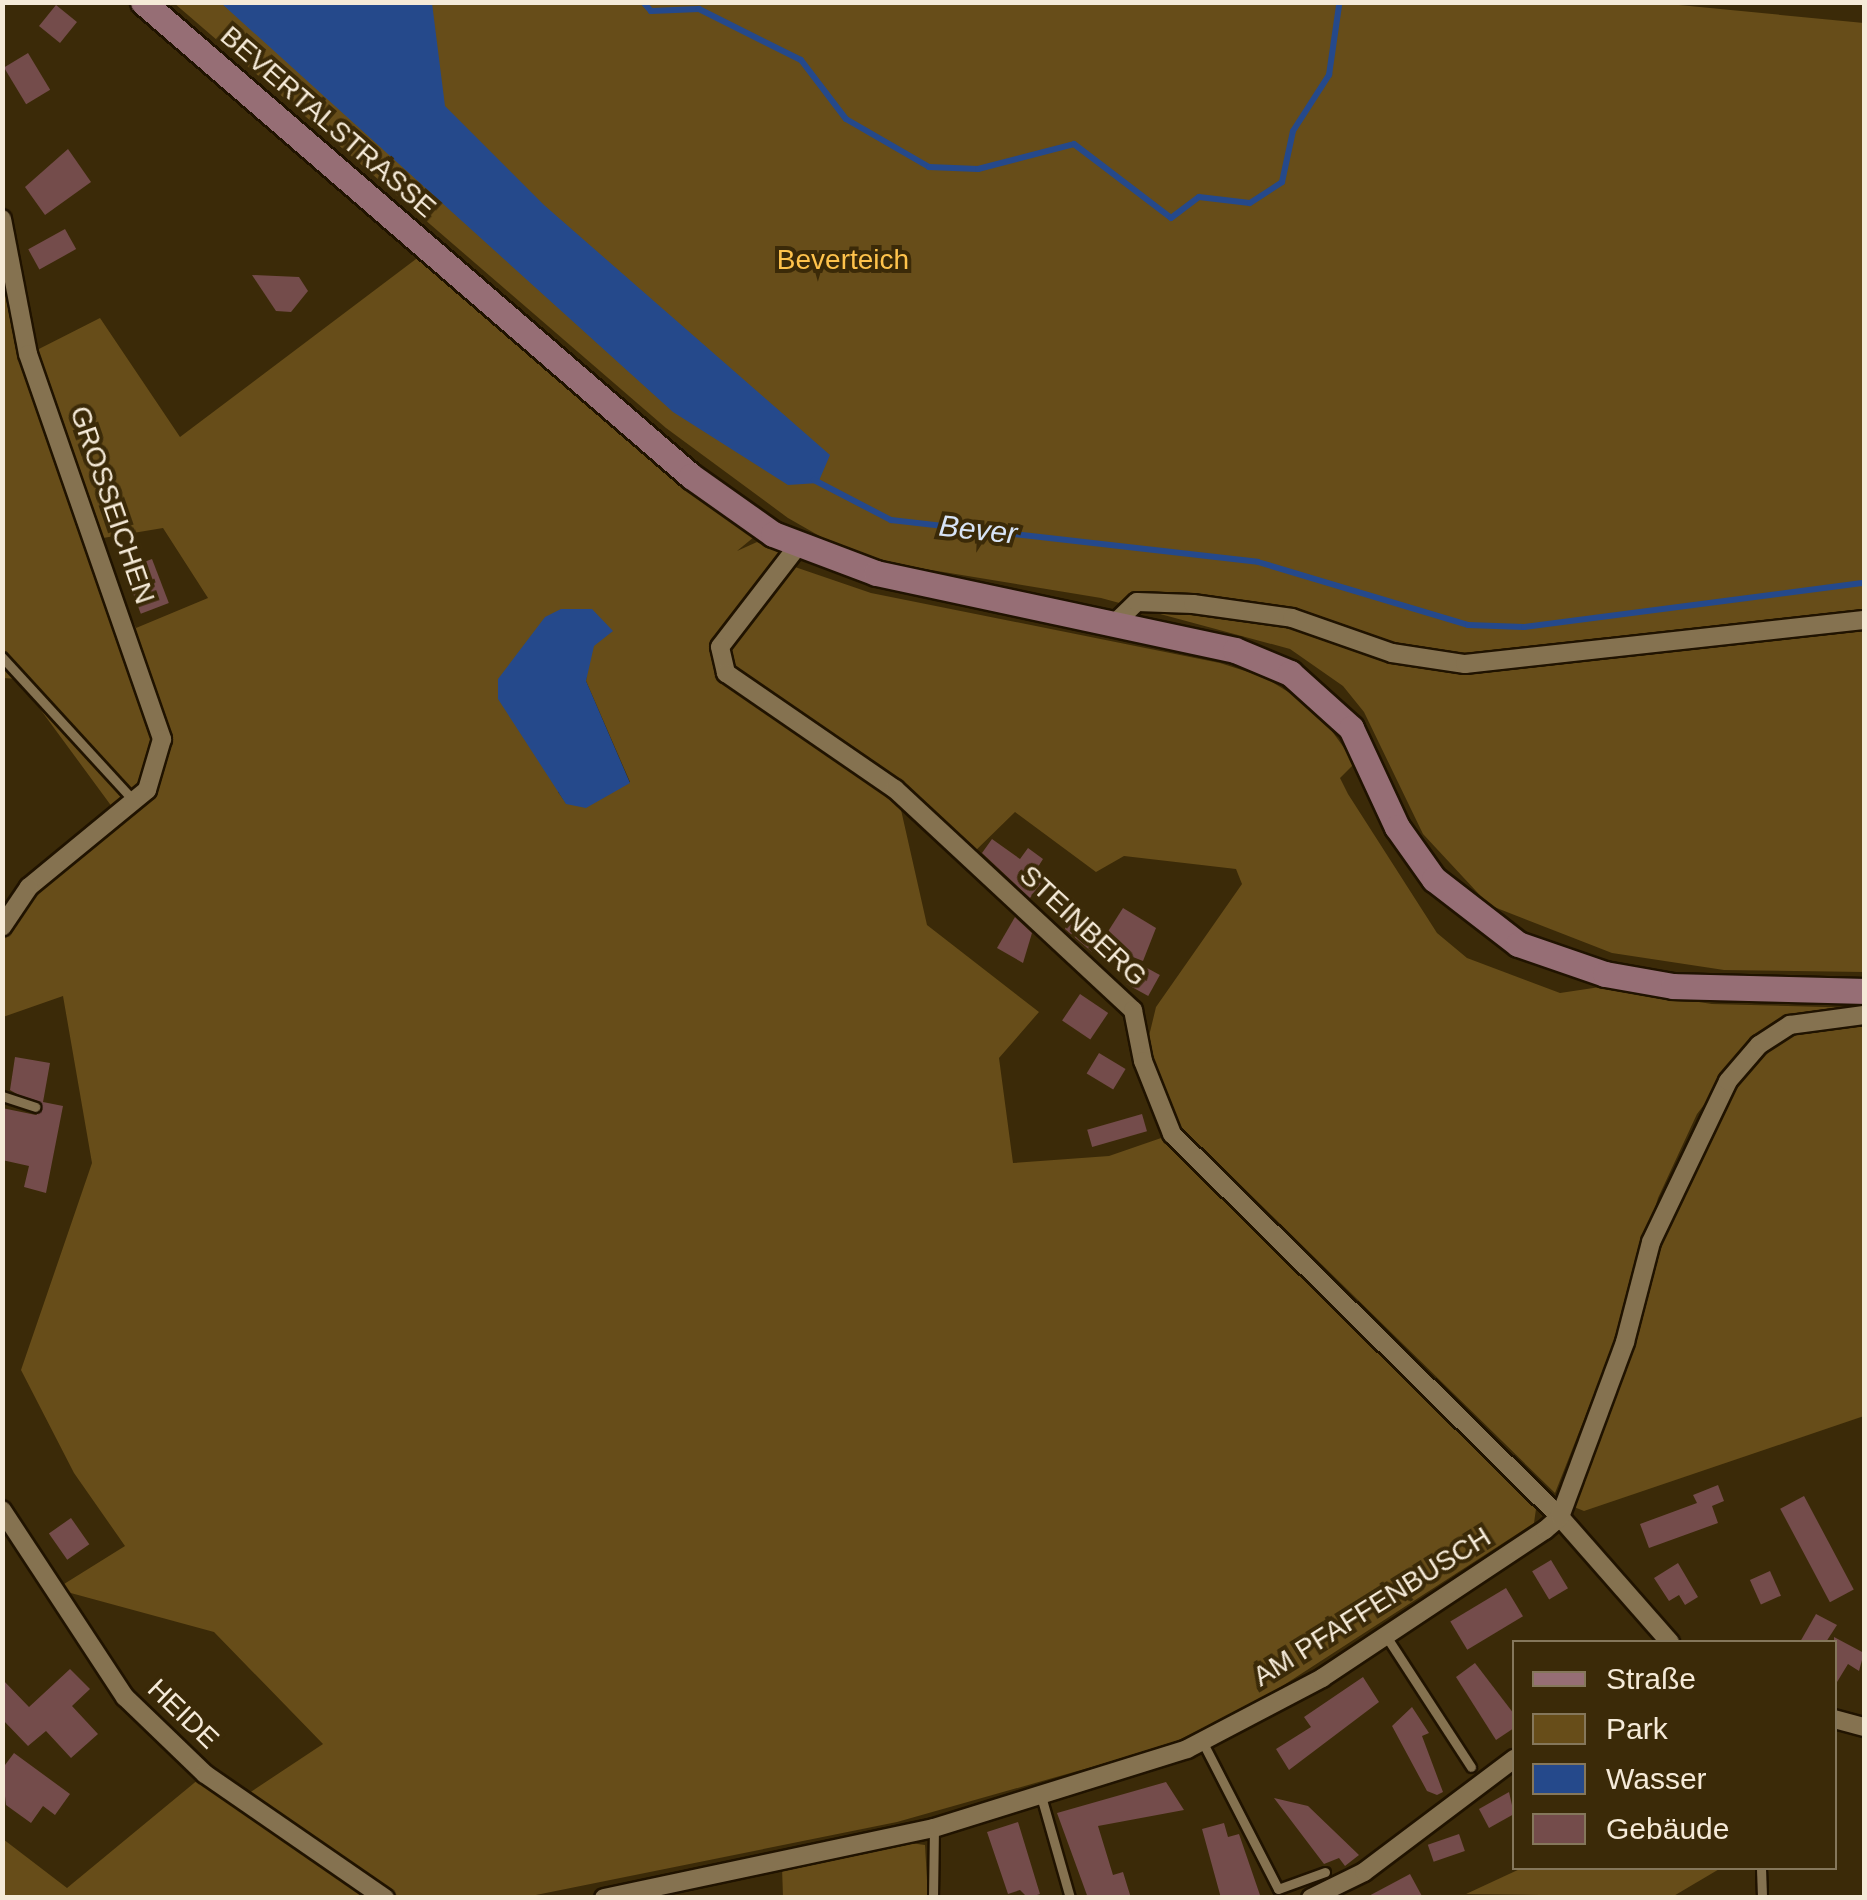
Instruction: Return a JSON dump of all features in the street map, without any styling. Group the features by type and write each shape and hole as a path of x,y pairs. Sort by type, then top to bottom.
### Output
{"street":[{"name":"BEVERTALSTRASSE","path":"143,2 691,476 797,547 1112,625 1235,650 1318,693 1351,728 1420,862 1456,902 1507,938 1605,974 1673,986 1864,990"},
{"name":"GROSSEICHEN","path":"2,218 28,354 160,722 158,769 135,802 46,872 2,927"},
{"name":"STEINBERG","path":"797,547 720,647 726,674 896,789 1134,1010 1142,1061 1172,1134 1560,1517"},
{"path":"1112,625 1137,602 1193,604 1292,618 1392,653 1465,664 1864,620"},
{"path":"1668,1640 1560,1517 1625,1342 1650,1242 1709,1112 1759,1045 1790,1025 1864,1016"},
{"name":"HEIDE","path":"2,1510 125,1697 205,1774 385,1898"},
{"name":"AM PFAFFENBUSCH","path":"934,1828 1202,1741 1386,1636 1560,1517"},
{"path":"1837,1720 1864,1727"},
{"path":"1311,1898 1364,1872 1512,1761"},
{"path":"604,1898 934,1828"}],"lane":[{"path":"2,657 135,802"},
{"path":"2,1096 35,1107"},
{"path":"1386,1636 1471,1767"},
{"path":"1202,1741 1278,1889 1325,1872"},
{"path":"1041,1796 1070,1898"},
{"path":"934,1828 934,1898"},
{"path":"1761,1870 1762,1898"}],"green space":[{"name":"Beverteich","path":"1648,2 1864,23 1864,620 1467,668 1864,629 1864,972 1724,970 1612,953 1489,905 1423,834 1364,712 1343,686 1290,649 1101,598 858,558 788,518 666,428 174,3"},
{"path":"2,219 29,354 100,318 180,437 420,256 683,488 754,537 737,551 757,542 780,553 714,646 713,666 734,689 744,676 728,657 739,632 795,567 871,593 1220,663 1264,677 1316,709 1355,763 1340,778 1348,794 1437,933 1467,958 1560,993 1600,987 1712,1004 1864,1008 1789,1017 1758,1034 1697,1114 1658,1198 1619,1331 1555,1493 1208,1153 1195,1157 1172,1134 1143,1061 1156,1007 1242,884 1236,869 1124,856 1096,872 1015,812 969,857 897,792 927,925 1039,1012 999,1058 1013,1163 1109,1156 1164,1137 1536,1509 1534,1523 1256,1703 1166,1746 897,1822 526,1897 3,1897 3,1839 67,1888 205,1774 240,1799 323,1744 214,1632 56,1589 125,1546 74,1473 21,1370 92,1163 63,996 3,1017 3,927 13,908 118,815 18,679 3,678","holes":["163,528 208,598 136,628 97,539","592,609 586,681 630,782 586,807 566,803 558,792"]},
{"path":"1864,1021 1864,1416 1584,1511 1574,1507 1670,1221 1742,1071 1793,1031"},
{"path":"910,1843 925,1845 928,1897 783,1897 782,1867"},
{"path":"1518,1870 1718,1870 1672,1897 1466,1894"}],"water":[{"path":"221,3 432,3 445,106 544,205 830,455 818,483 788,485 673,412"},
{"path":"561,609 592,609 613,631 594,646 586,681 630,783 586,808 566,804 498,699 498,679 545,617"}],"building":[{"path":"56,5 77,22 60,43 39,26"},
{"path":"28,53 50,90 26,104 4,67"},
{"path":"68,149 91,182 45,215 25,187"},
{"path":"65,229 76,249 39,269 28,249"},
{"path":"252,275 299,277 308,291 291,312 276,311"},
{"path":"152,559 169,603 141,614 124,570"},
{"path":"992,839 1020,859 1028,848 1043,859 1036,870 1046,877 1030,898 982,853"},
{"path":"1123,908 1156,928 1143,961 1100,944"},
{"path":"1071,916 1102,931 1092,952 1065,929"},
{"path":"1015,917 1032,933 1023,963 997,948"},
{"path":"1138,963 1160,975 1148,996 1126,984"},
{"path":"1080,994 1108,1013 1090,1040 1062,1021"},
{"path":"1099,1053 1126,1069 1113,1090 1087,1074"},
{"path":"15,1057 50,1063 43,1102 63,1106 46,1193 24,1187 29,1166 2,1160 2,1108 36,1115 43,1109 10,1090"},
{"path":"1142,1114 1147,1131 1092,1147 1087,1130"},
{"path":"1718,1485 1724,1501 1712,1506 1718,1523 1649,1548 1640,1524 1697,1503 1693,1495"},
{"path":"1804,1496 1854,1590 1830,1602 1780,1509"},
{"path":"71,1518 89,1544 67,1560 49,1533"},
{"path":"1551,1560 1568,1588 1549,1600 1532,1571"},
{"path":"1678,1563 1698,1597 1685,1605 1679,1595 1669,1601 1654,1578"},
{"path":"1770,1571 1781,1596 1761,1605 1750,1580"},
{"path":"1506,1588 1523,1616 1467,1650 1450,1621"},
{"path":"1816,1614 1837,1625 1827,1640 1801,1640"},
{"path":"1834,1637 1864,1653 1859,1671 1848,1664 1837,1682 1837,1640"},
{"path":"1475,1663 1512,1711 1512,1729 1496,1740 1456,1677"},
{"path":"70,1669 90,1689 72,1706 98,1734 71,1758 46,1731 28,1746 2,1719 2,1679 29,1707"},
{"path":"1363,1677 1379,1702 1289,1770 1276,1749 1311,1727 1304,1717"},
{"path":"1412,1707 1429,1733 1422,1736 1443,1792 1437,1795 1427,1791 1392,1726"},
{"path":"14,1753 70,1794 55,1815 43,1806 31,1823 6,1805 2,1769"},
{"path":"1166,1782 1184,1810 1098,1826 1113,1875 1123,1872 1131,1898 1088,1898 1057,1813"},
{"path":"1509,1792 1512,1815 1489,1828 1479,1809"},
{"path":"1274,1798 1308,1806 1359,1855 1345,1866 1339,1858 1324,1864"},
{"path":"1018,1822 1040,1894 1028,1898 1020,1890 1008,1894 987,1832"},
{"path":"1224,1823 1228,1837 1239,1834 1261,1898 1221,1898 1202,1829"},
{"path":"1459,1834 1465,1851 1434,1862 1428,1845"},
{"path":"1410,1874 1423,1898 1365,1898"}],"waterway":[{"path":"643,2 651,11 699,9 801,60 846,119 929,167 978,169 1074,144 1171,218 1199,197 1250,203 1282,182 1293,131 1329,75 1339,6"},
{"name":"Bever","path":"814,480 891,520 1258,562 1468,625 1524,627 1864,583"}]}
